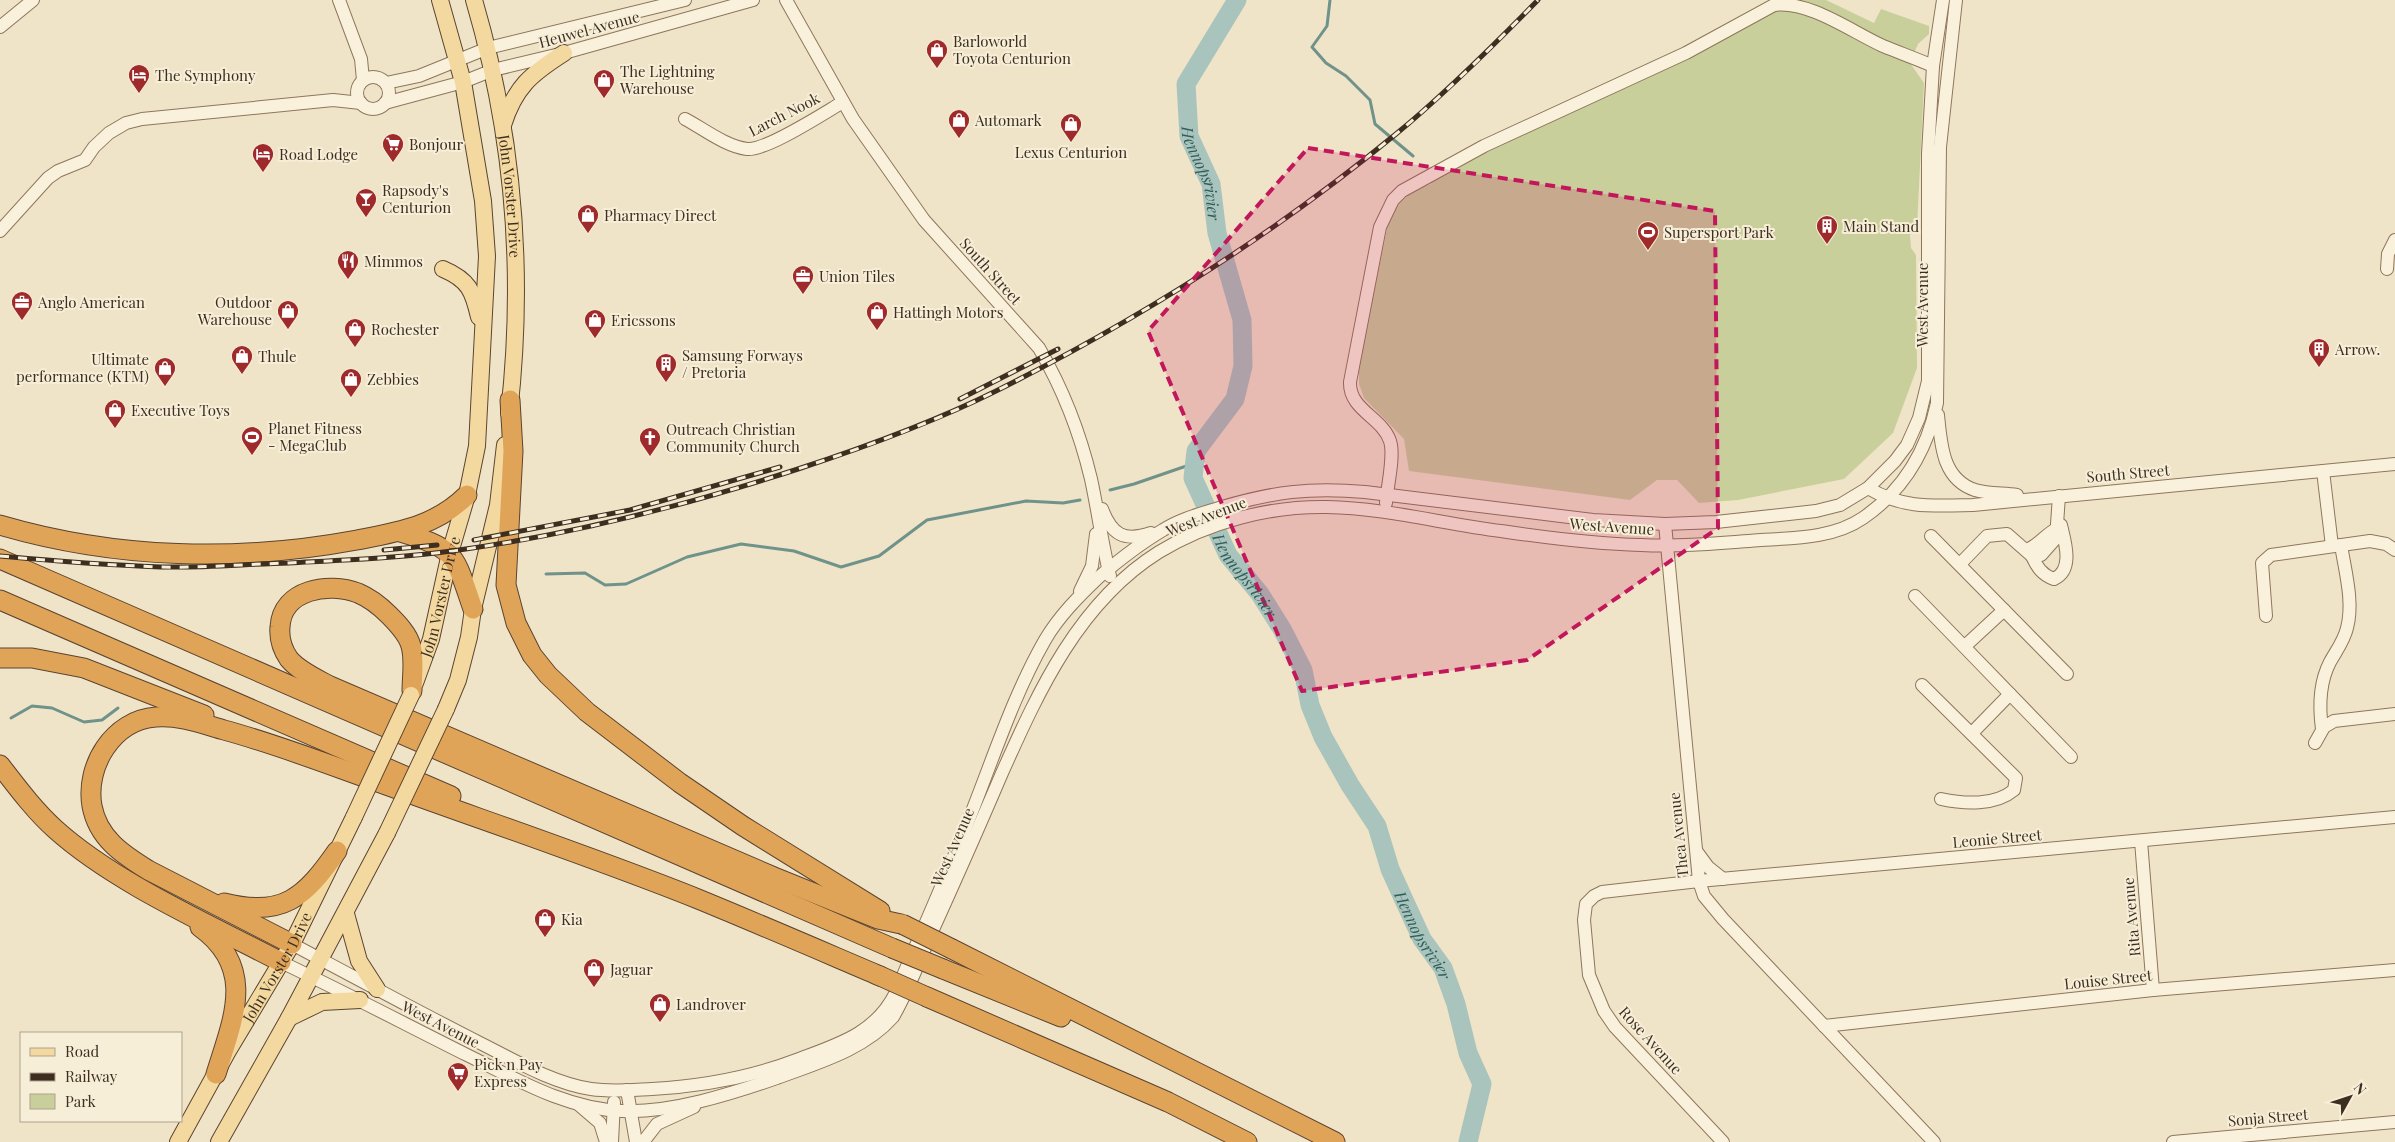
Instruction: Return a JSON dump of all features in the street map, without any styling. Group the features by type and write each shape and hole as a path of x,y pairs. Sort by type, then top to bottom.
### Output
{"highway":[{"path":"510,400 513,451 506,585 516,623 532,655 548,675 587,712 680,783 743,826 902,924 1180,1066 1336,1142"},
{"path":"0,524 54,538 99,546 182,554 244,553 310,548 400,532 447,513 468,495"},
{"path":"400,532 430,540 450,553 473,609"},
{"path":"0,559 892,948 1180,1066"},
{"path":"412,693 412,651 408,639 398,624 371,600 357,592 324,589 298,596 282,614 280,638 284,651 294,664 322,682 774,877 878,919 902,924"},
{"path":"0,600 232,699 594,859"},
{"path":"0,658 32,658 84,668 146,691 263,740 594,859 698,899 1168,1102 1247,1142"},
{"path":"263,740 178,718 156,717 133,722 112,739 98,757 91,782 91,798 95,820 102,834 127,857 193,895 292,944"},
{"path":"0,765 54,828 105,866 165,901 281,962"},
{"path":"193,895 240,907 261,908 274,906 292,899 310,887 337,851"},
{"path":"165,901 212,937 224,950 234,972 236,980 236,1006 216,1074"}],"main road":[{"name":"John Vorster Drive","path":"178,1142 292,944 412,693 431,638 450,553 468,495 477,446 487,256 483,201 463,82 440,0"},
{"name":"John Vorster Drive","path":"219,1142 289,1018 319,959 346,914 387,833 446,709 458,680 469,638 473,609 498,505 510,400 518,296 514,208 503,127 488,48 474,0"},
{"path":"503,127 509,106 526,80 564,53"},
{"path":"443,269 459,276 470,287 483,331"},
{"path":"346,914 359,961 377,989"},
{"path":"289,1018 322,1002 360,1000"}],"street":[{"path":"0,28 33,0"},
{"path":"339,0 361,59 365,82 358,98 361,103"},
{"name":"Heuwel Avenue","path":"386,83 410,79 488,48 685,0"},
{"name":"Heuwel Avenue","path":"385,103 463,82 493,70 564,53 753,0"},
{"name":"South Street","path":"786,0 843,102 924,220 1039,348 1067,403 1091,479 1114,588"},
{"name":"West Avenue","path":"292,944 545,1075 589,1089 620,1091 704,1084 758,1073 849,1040 868,1028 884,1013 896,992 961,840 1027,675 1046,639 1074,602 1109,569 1163,529 1250,499 1298,490 1334,489 1594,520 1665,524 1716,522 1816,511 1840,505 1868,488 1896,461 1907,444 1919,418 1928,381 1927,180 1934,66 1943,0"},
{"name":"West Avenue","path":"281,962 360,1000 530,1088 577,1103 614,1111 631,1112 676,1106 717,1096 768,1081 852,1048 872,1036 893,1017 1048,675 1086,618 1114,588 1149,559 1186,537 1257,513 1328,507 1385,513 1566,540 1667,546 1755,541 1818,534 1862,519 1886,499 1902,482 1921,455 1930,432 1937,402 1940,147 1956,0"},
{"path":"1385,513 1391,450 1390,441 1383,430 1353,398 1350,382 1380,227 1393,200 1402,190 1493,142 1686,53 1774,5 1789,4 1812,10 1883,46 1934,66"},
{"path":"0,231 48,178 58,171 85,160 101,139 126,123 142,119 333,100 361,103 370,108 381,107 389,93 386,83 365,82 333,100"},
{"name":"Larch Nook","path":"685,118 725,141 752,149 769,144 843,102"},
{"path":"2388,269 2388,254 2395,240"},
{"path":"1937,402 1942,454 1949,470 1956,478 1976,490 2040,498"},
{"name":"South Street","path":"1868,488 1886,499 1936,506 1973,505 2395,464"},
{"path":"2322,729 2320,710 2323,679 2345,636 2349,617 2348,592 2323,471"},
{"path":"1091,479 1107,522 1114,530 1122,535 1133,538 1163,529"},
{"path":"1960,564 1989,535 2011,536 2029,553 2046,577 2054,579 2063,572 2067,558 2064,539 2058,523 2059,496"},
{"path":"1074,602 1094,560 1098,518"},
{"path":"2029,553 2058,523"},
{"name":"Thea Avenue","path":"1665,524 1699,881 1704,896 1723,919 1934,1142"},
{"path":"1931,536 2067,674"},
{"path":"2266,616 2261,571 2263,560 2271,555 2377,541 2395,550"},
{"path":"1915,596 2071,756"},
{"path":"1965,646 2004,610"},
{"path":"1922,685 2016,778 2017,784 2010,793 1985,802 1954,802 1941,799"},
{"path":"1972,733 2010,694"},
{"path":"2315,743 2322,729 2334,721 2395,714"},
{"name":"Leonie Street","path":"1602,892 1699,881 2395,817"},
{"name":"Rita Avenue","path":"2141,841 2153,990"},
{"path":"1696,849 1708,867 1723,879"},
{"name":"Rose Avenue","path":"1602,892 1594,896 1586,904 1584,920 1589,975 1599,1002 1615,1027 1723,1142"},
{"name":"Louise Street","path":"1824,1026 2153,990 2395,970"},
{"path":"612,1142 614,1111 620,1091"},
{"path":"620,1091 631,1112 636,1142"},
{"path":"643,1142 651,1130 664,1120 717,1096"},
{"path":"577,1103 596,1118 606,1142"},
{"name":"Sonja Street","path":"2173,1142 2395,1122"}],"highlighted area":[{"path":"1308,148 1715,211 1718,528 1527,660 1302,691 1148,331"}],"green space":[{"name":"Supersport Park","path":"1769,0 1826,0 1874,23 1881,9 1929,26 1929,34 1918,44 1910,63 1924,83 1917,228 1910,235 1911,248 1916,255 1917,368 1893,433 1844,479 1738,500 1699,503 1677,480 1657,480 1630,500 1409,471 1404,439 1364,398 1359,384 1359,367 1389,219 1400,203 1413,191 1431,184 1425,171 1540,113 1682,47"}],"waterway":[{"name":"Hennopsrivier","path":"1237,0 1186,84 1189,136 1211,184 1217,233 1242,320 1243,366 1235,399 1196,451 1193,478 1228,555 1260,594 1282,629 1303,670 1310,705 1323,737 1350,785 1377,826 1390,869 1422,939 1443,968 1456,1004 1468,1053 1482,1084 1468,1142"},
{"path":"1330,0 1327,26 1312,47 1326,63 1346,76 1370,100 1375,124 1413,156"},
{"path":"1110,490 1134,484 1195,463"},
{"path":"546,574 585,573 605,585 626,584 687,557 741,544 794,551 841,567 879,556 927,520 1026,501 1063,503 1080,500"},
{"path":"11,718 32,706 52,708 84,722 102,720 118,708"}],"railway":[{"path":"0,556 101,564 177,567 353,560 459,550 545,536 630,517 714,495 823,461 873,443 972,403 1049,364 1153,305 1253,241 1302,207 1415,118 1469,69 1538,0"},
{"path":"960,399 1058,349"},
{"path":"474,540 630,510 780,467"},
{"path":"384,550 437,545"}],"place":[{"name":"Barloworld Toyota Centurion","path":"937,69"},
{"name":"The Symphony","path":"139,94"},
{"name":"The Lightning Warehouse","path":"604,99"},
{"name":"Automark","path":"959,139"},
{"name":"Lexus Centurion","path":"1071,143"},
{"name":"Bonjour","path":"393,163"},
{"name":"Road Lodge","path":"263,173"},
{"name":"Rapsody's Centurion","path":"366,218"},
{"name":"Pharmacy Direct","path":"588,234"},
{"name":"Main Stand","path":"1827,245"},
{"name":"Supersport Park","path":"1648,251"},
{"name":"Mimmos","path":"348,280"},
{"name":"Union Tiles","path":"803,295"},
{"name":"Anglo American","path":"22,321"},
{"name":"Outdoor Warehouse","path":"288,330"},
{"name":"Hattingh Motors","path":"877,331"},
{"name":"Ericssons","path":"595,339"},
{"name":"Rochester","path":"355,348"},
{"name":"Arrow.","path":"2319,368"},
{"name":"Thule","path":"242,375"},
{"name":"Samsung Forways / Pretoria","path":"666,383"},
{"name":"Ultimate performance (KTM)","path":"165,387"},
{"name":"Zebbies","path":"351,398"},
{"name":"Executive Toys","path":"115,429"},
{"name":"Planet Fitness - MegaClub","path":"252,456"},
{"name":"Outreach Christian Community Church","path":"650,457"},
{"name":"Kia","path":"545,938"},
{"name":"Jaguar","path":"594,988"},
{"name":"Landrover","path":"660,1023"},
{"name":"Pick n Pay Express","path":"458,1092"}]}
